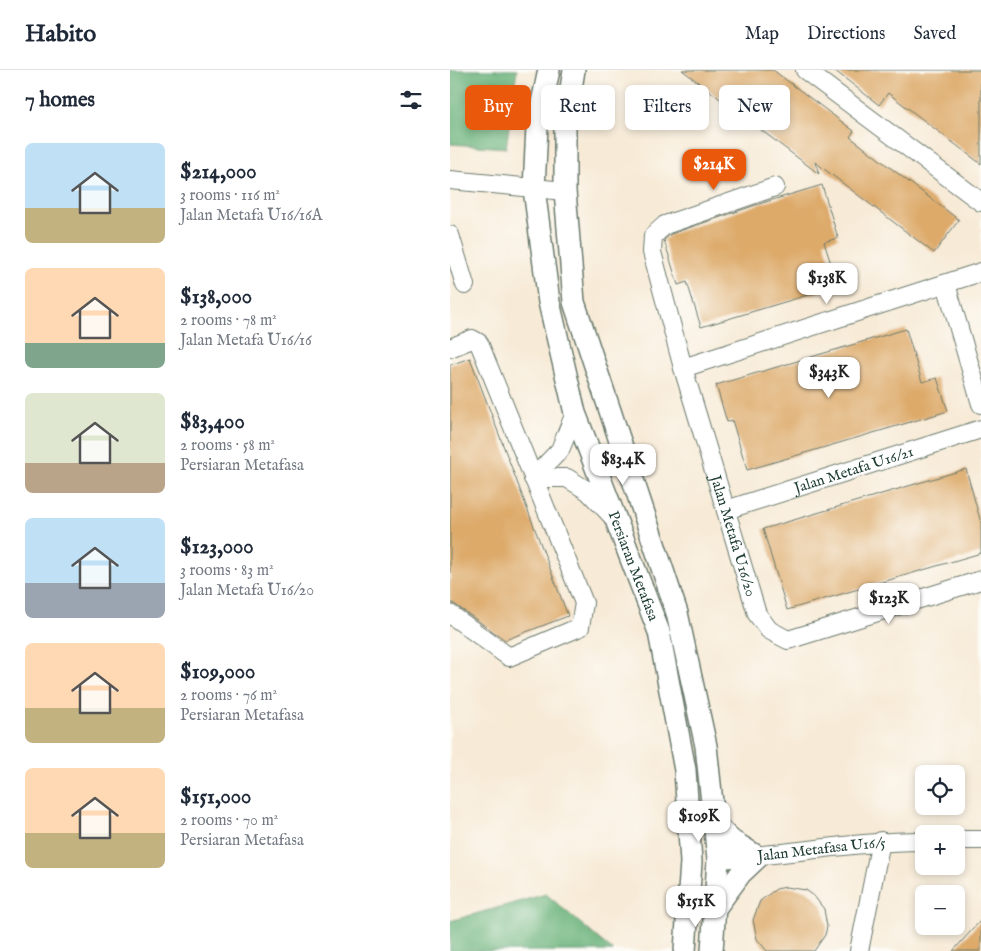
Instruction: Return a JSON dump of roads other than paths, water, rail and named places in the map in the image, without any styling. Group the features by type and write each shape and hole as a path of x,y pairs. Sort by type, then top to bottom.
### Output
{"main road":[{"name":"Persiaran Metafasa","path":"549,70 537,126 534,189 549,302 575,413 659,632 685,770 691,862 685,951"},
{"name":"Persiaran Metafasa","path":"574,70 566,125 565,191 574,302 677,613 706,746 718,859 712,951"},
{"path":"715,825 732,841 758,856 741,872 716,908"},
{"path":"689,895 701,871 718,859"}],"street":[{"path":"805,70 981,202"},
{"path":"450,180 565,191"},
{"name":"Jalan Metafa U16/20","path":"775,187 664,226 653,236 652,252 684,368 758,614 769,630 788,640 981,580"},
{"path":"450,235 464,285"},
{"path":"684,368 981,272"},
{"path":"946,284 981,404"},
{"path":"450,348 472,339 479,343 584,603 580,627 509,657 450,614"},
{"path":"533,478 560,450 575,413"},
{"name":"Jalan Metafa U16/21","path":"726,510 981,429"},
{"path":"533,478 567,478 588,491 617,522"},
{"path":"965,840 981,840"},
{"path":"859,951 880,841"},
{"name":"Jalan Metafasa U16/5","path":"718,859 880,841 915,841"}]}
